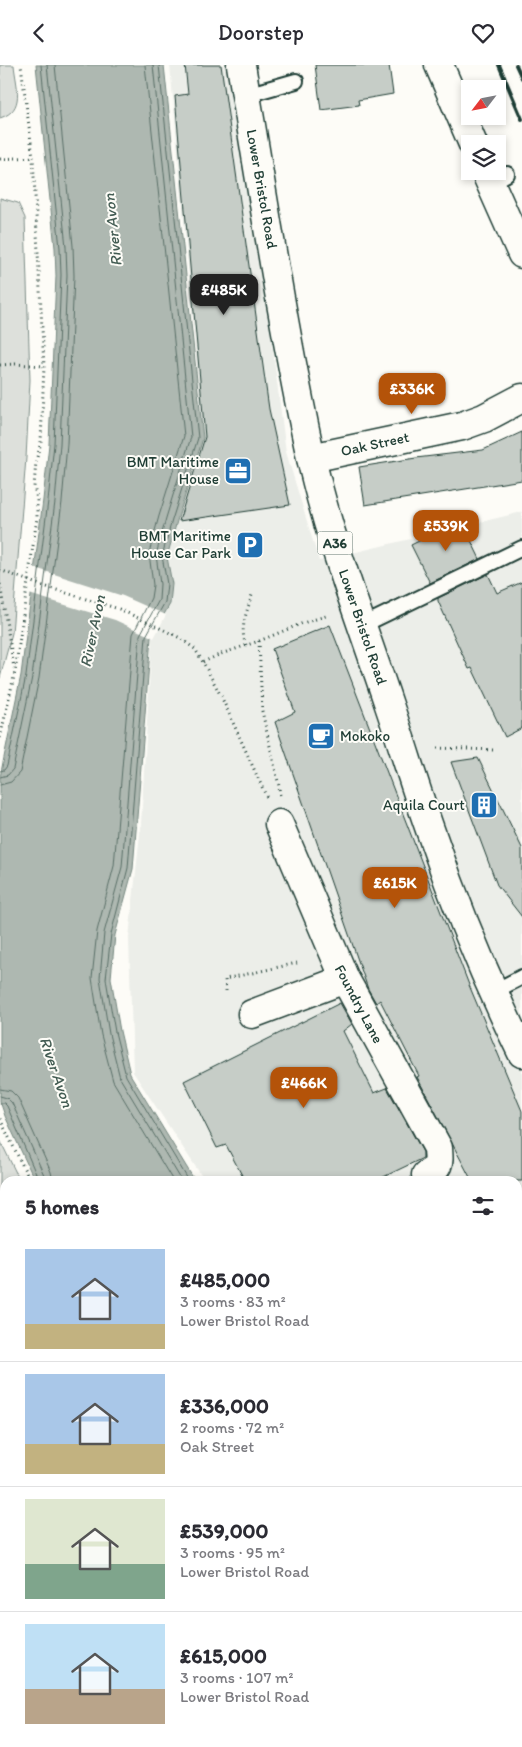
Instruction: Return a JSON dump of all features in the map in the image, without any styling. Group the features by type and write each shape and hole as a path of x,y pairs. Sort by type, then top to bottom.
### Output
{"main road":[{"name":"Lower Bristol Road","path":"241,65 283,312 311,458 322,499 358,617 433,839 464,923 493,993 522,1053"},
{"path":"439,65 469,135"},
{"path":"495,180 522,255"},
{"name":"Oak Street","path":"311,458 462,426 484,418 522,399"},
{"name":"Foundry Lane","path":"279,813 339,967 438,1148 439,1162 434,1170 426,1175"},
{"path":"252,1013 339,967"}],"lane":[{"path":"246,95 296,81"},
{"path":"358,617 522,548"},
{"path":"493,993 522,977"}],"path":[{"path":"0,738 15,672 37,518 37,499 34,487 36,461 41,442 44,366 33,157 21,65"},
{"path":"0,159 33,157"},
{"path":"0,365 44,366"},
{"path":"0,570 37,584 119,609 180,638 195,649 221,696 261,784"},
{"path":"0,584 15,672"},
{"path":"246,645 243,637 243,623 252,595"},
{"path":"203,662 303,623 358,617"},
{"path":"259,641 262,711 279,786 279,813"},
{"path":"437,748 495,751"},
{"path":"226,991 225,979 339,967"},
{"path":"0,1119 28,1176"}],"shaded area":[{"path":"0,65 14,65 18,96 13,109 0,118"},
{"path":"170,65 233,65 246,141 286,452 319,561 522,512 522,1176 202,1176 133,1072 129,938 141,824 152,637 170,604 172,584 167,557 203,438"},
{"path":"0,198 18,203 25,218 30,380 26,458 12,633 0,678"},
{"path":"0,1140 18,1176 0,1176"}],"water":[{"name":"River Avon","path":"36,65 164,65 203,438 167,557 172,584 170,604 151,637 133,869 115,935 111,978 130,1074 192,1176 33,1176 0,1101 0,777 21,675 49,444 56,276 55,248"}],"pier":[{"path":"32,567 123,596 166,615 154,638 115,620 29,594"}],"building":[{"path":"185,65 221,65 269,409 290,505 179,521 205,437 175,96 188,94"},
{"path":"315,65 389,65 393,94 358,100 359,105 321,110"},
{"path":"522,432 522,480 365,505 359,467 483,450"},
{"path":"461,520 480,559 430,583 411,545"},
{"path":"488,574 497,593 522,582 522,728 505,737 472,668 469,669 438,601 438,598"},
{"path":"330,625 469,985 522,1111 522,1176 469,1176 417,1077 419,1076 380,1000 376,1003 368,989 275,722 295,712 272,649"},
{"name":"Aquila Court","path":"478,758 522,848 522,917 497,885 451,762"},
{"path":"340,1003 352,1024 343,1031 374,1093 387,1088 423,1152 423,1158 385,1176 242,1176 226,1145 217,1148 184,1081"}],"railway":[{"path":"499,65 522,119"},
{"path":"516,65 522,78"}],"place":[{"name":"BMT Maritime House","path":"238,471"},
{"name":"BMT Maritime House Car Park","path":"250,545"},
{"name":"Mokoko","path":"321,736"},
{"name":"Aquila Court","path":"484,805"}]}
